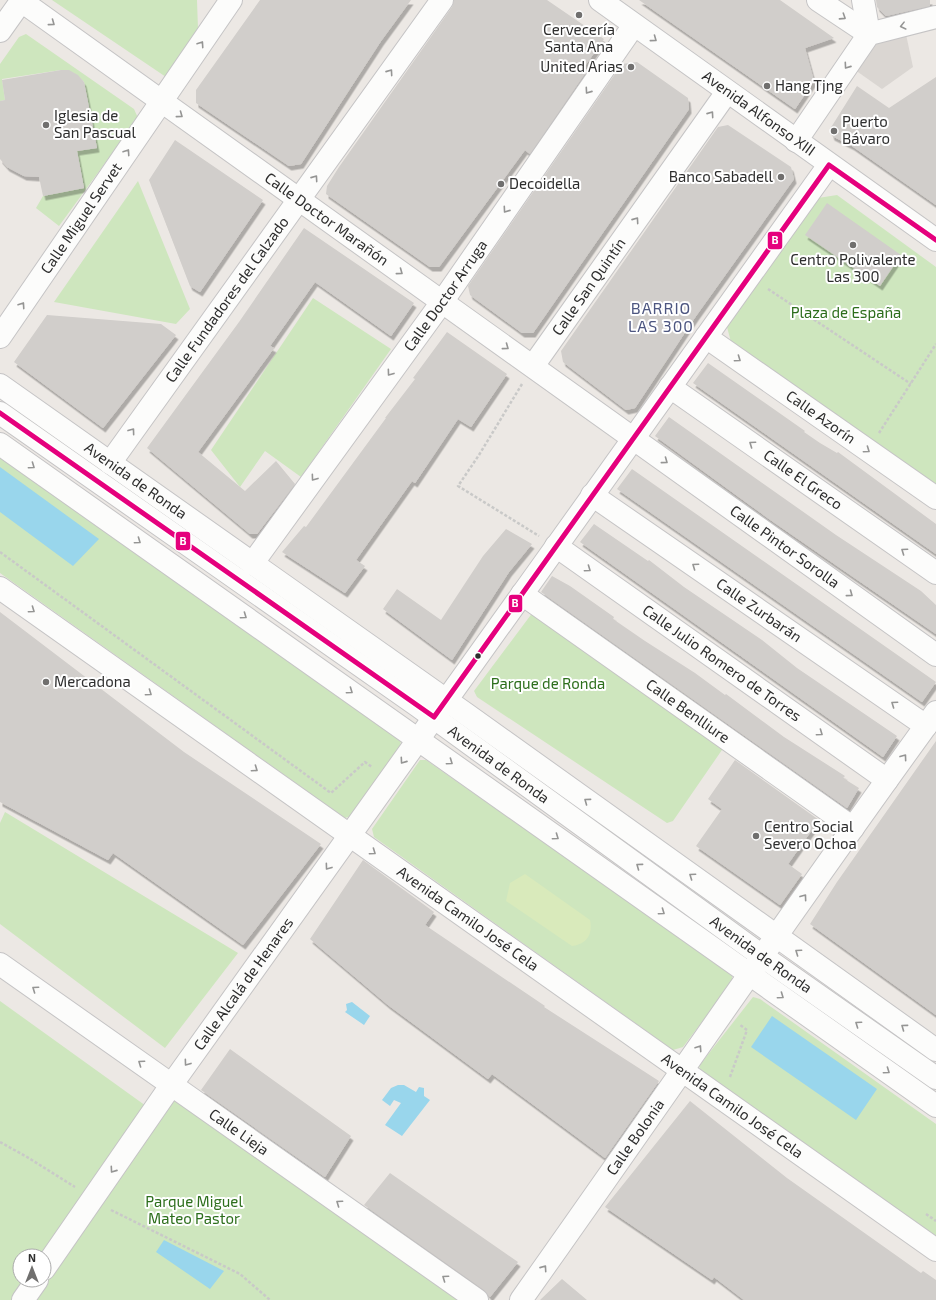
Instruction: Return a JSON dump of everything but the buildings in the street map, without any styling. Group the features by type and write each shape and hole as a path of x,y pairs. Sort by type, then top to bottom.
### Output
{"street":[{"name":"Calle Doctor Marañón","path":"21,0 633,438"},
{"path":"0,31 21,0"},
{"name":"Calle Miguel Servet","path":"0,337 231,0"},
{"name":"Calle Fundadores del Calzado","path":"110,463 442,0"},
{"name":"Avenida Alfonso XIII","path":"601,0 727,92 936,240"},
{"path":"818,0 869,34"},
{"path":"863,0 869,34"},
{"path":"796,141 869,34 936,17"},
{"name":"Calle Doctor Arruga","path":"252,564 442,302 634,25"},
{"name":"Calle San Quintín","path":"533,366 727,92"},
{"name":"Calle Alcalá de Henares","path":"52,1257 172,1084 829,164"},
{"name":"Calle Azorín","path":"706,337 936,498"},
{"name":"Avenida de Ronda","path":"0,385 252,564 762,956 936,1078"},
{"name":"Calle El Greco","path":"670,387 936,573"},
{"name":"Avenida de Ronda","path":"0,413 776,936 936,1050"},
{"name":"Calle Pintor Sorolla","path":"633,438 936,655"},
{"name":"Avenida de Ronda","path":"0,444 936,1106"},
{"name":"Calle Zurbarán","path":"592,495 931,719"},
{"name":"Calle Julio Romero de Torres","path":"556,546 887,780"},
{"name":"Avenida Camilo José Cela","path":"0,588 936,1250"},
{"name":"Calle Benlliure","path":"522,594 853,828"},
{"name":"Calle Bolonia","path":"521,1300 683,1071 749,974 931,719"},
{"name":"Calle Lieja","path":"0,964 477,1300"},
{"path":"23,1300 31,1288"}],"path":[{"path":"750,276 911,384"},
{"path":"868,451 936,344"},
{"path":"533,366 479,455 458,486 556,546"},
{"path":"0,552 331,793 366,762 378,770"},
{"path":"735,1081 729,1076 747,1030 740,1025"},
{"path":"0,1142 27,1156 111,1210 240,1274 270,1300"},
{"path":"923,1212 936,1221"}],"green space":[{"path":"52,0 197,0 198,29 166,77"},
{"path":"26,34 134,109 138,118 59,226 36,208 43,196 84,188 77,151 97,148 84,82 74,73 61,70 2,79 5,100 0,101 0,64 19,37"},
{"path":"138,181 190,309 176,324 54,302"},
{"name":"Plaza de España","path":"837,195 936,267 936,488 731,342 727,327 818,198"},
{"path":"313,298 391,349 301,477 265,451 240,487 211,450"},
{"path":"0,455 401,740 400,746 351,816 345,818 0,573"},
{"name":"Parque de Ronda","path":"533,612 724,747 673,821 667,823 477,697 474,691"},
{"path":"420,760 426,760 732,974 732,982 683,1047 673,1050 374,837 372,829"},
{"path":"5,812 238,953 165,1048 0,924 0,823"},
{"path":"525,874 590,920 591,930 585,941 572,946 506,901 510,883"},
{"path":"753,997 760,999 936,1124 936,1238 701,1071 699,1066"},
{"name":"Parque Miguel Mateo Pastor","path":"0,1001 153,1111 172,1084 477,1300 0,1300"}],"shaded area":[{"path":"904,25 913,67 882,89 848,65 869,34"}],"water":[{"path":"0,467 99,539 73,566 0,512"},
{"path":"352,1002 370,1016 364,1025 345,1012 347,1010 346,1004"},
{"path":"772,1016 877,1089 856,1120 751,1047"},
{"path":"398,1085 404,1085 416,1092 419,1087 424,1088 424,1096 430,1100 402,1136 385,1125 401,1103 394,1100 390,1106 382,1100 391,1088"},
{"path":"164,1240 224,1271 210,1289 156,1252"}],"transit line":[{"name":"B","path":"0,413 434,717 829,165 936,240"}],"place":[{"name":"Cervecería Santa Ana","path":"579,15"},
{"name":"United Arias","path":"631,67"},
{"name":"Hang Tjng","path":"767,86"},
{"name":"Iglesia de San Pascual","path":"46,125"},
{"name":"Puerto Bávaro","path":"834,131"},
{"name":"Banco Sabadell","path":"781,177"},
{"name":"Decoidella","path":"501,184"},
{"name":"Centro Polivalente Las 300","path":"853,245"},
{"name":"Mercadona","path":"46,682"},
{"name":"Centro Social Severo Ochoa","path":"756,836"}],"district":[{"name":"BARRIO LAS 300","path":"661,317"}]}
